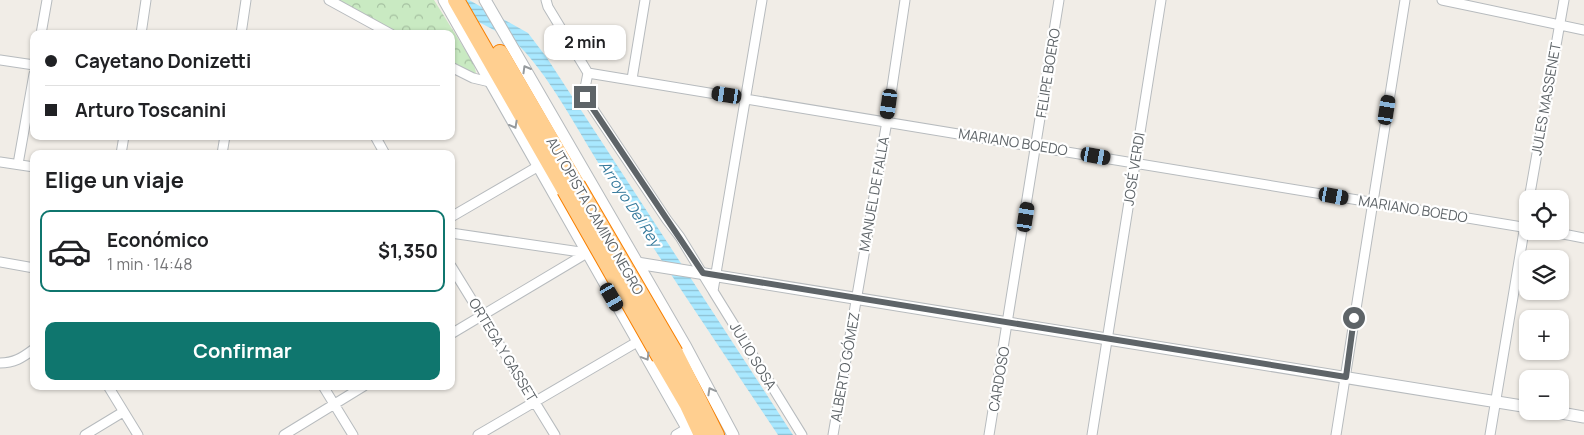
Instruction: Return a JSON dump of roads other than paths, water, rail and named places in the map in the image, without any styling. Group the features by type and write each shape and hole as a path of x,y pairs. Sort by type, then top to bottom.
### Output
{"highway":[{"name":"AUTOPISTA CAMINO NEGRO","path":"456,0 485,38"},
{"name":"AUTOPISTA CAMINO NEGRO","path":"469,0 485,38 716,435"},
{"name":"AUTOPISTA CAMINO NEGRO","path":"668,355 688,405 693,433"}],"street":[{"path":"42,30 46,0"},
{"path":"142,30 146,0"},
{"path":"241,30 246,0"},
{"path":"329,0 378,30"},
{"path":"444,0 637,342 693,433 676,435"},
{"path":"485,0 636,263 691,354 733,435"},
{"path":"546,0 548,7 588,73"},
{"path":"632,79 645,0"},
{"path":"714,290 762,0"},
{"name":"MANUEL DE FALLA","path":"856,298 887,121 905,0"},
{"name":"FELIPE BOERO","path":"1008,324 1059,0"},
{"name":"JOSÉ VERDI","path":"1092,435 1161,0"},
{"path":"1336,435 1405,0"},
{"path":"1442,0 1584,30"},
{"name":"JULES MASSENET","path":"1531,190 1564,0"},
{"path":"0,60 30,64"},
{"path":"455,69 472,78 490,82"},
{"name":"MARIANO BOEDO","path":"588,73 1037,145 1135,163 1519,226"},
{"name":"JULIO SOSA","path":"588,73 584,92 585,97 714,290 802,435"},
{"path":"18,164 30,96"},
{"path":"0,162 30,166"},
{"path":"455,215 538,167"},
{"path":"455,234 587,253 636,263 1008,324 1107,338 1519,406"},
{"path":"1569,235 1584,238"},
{"path":"1490,435 1524,240"},
{"path":"455,332 587,253"},
{"path":"0,262 30,267"},
{"name":"ORTEGA Y GASSET","path":"455,272 555,435"},
{"name":"ALBERTO GÓMEZ","path":"833,435 856,298"},
{"name":"CARDOSO","path":"989,435 1008,324"},
{"path":"478,435 637,342"},
{"path":"0,363 10,363 30,352"},
{"path":"110,390 138,435"},
{"path":"325,390 353,435"},
{"path":"284,435 357,390"},
{"path":"85,435 123,412"},
{"path":"1569,414 1584,417"}],"water":[{"name":"Arroyo Del Rey","path":"437,0 469,0 528,33 547,58 793,435 778,435 627,208 551,86 526,53 513,40"}]}
